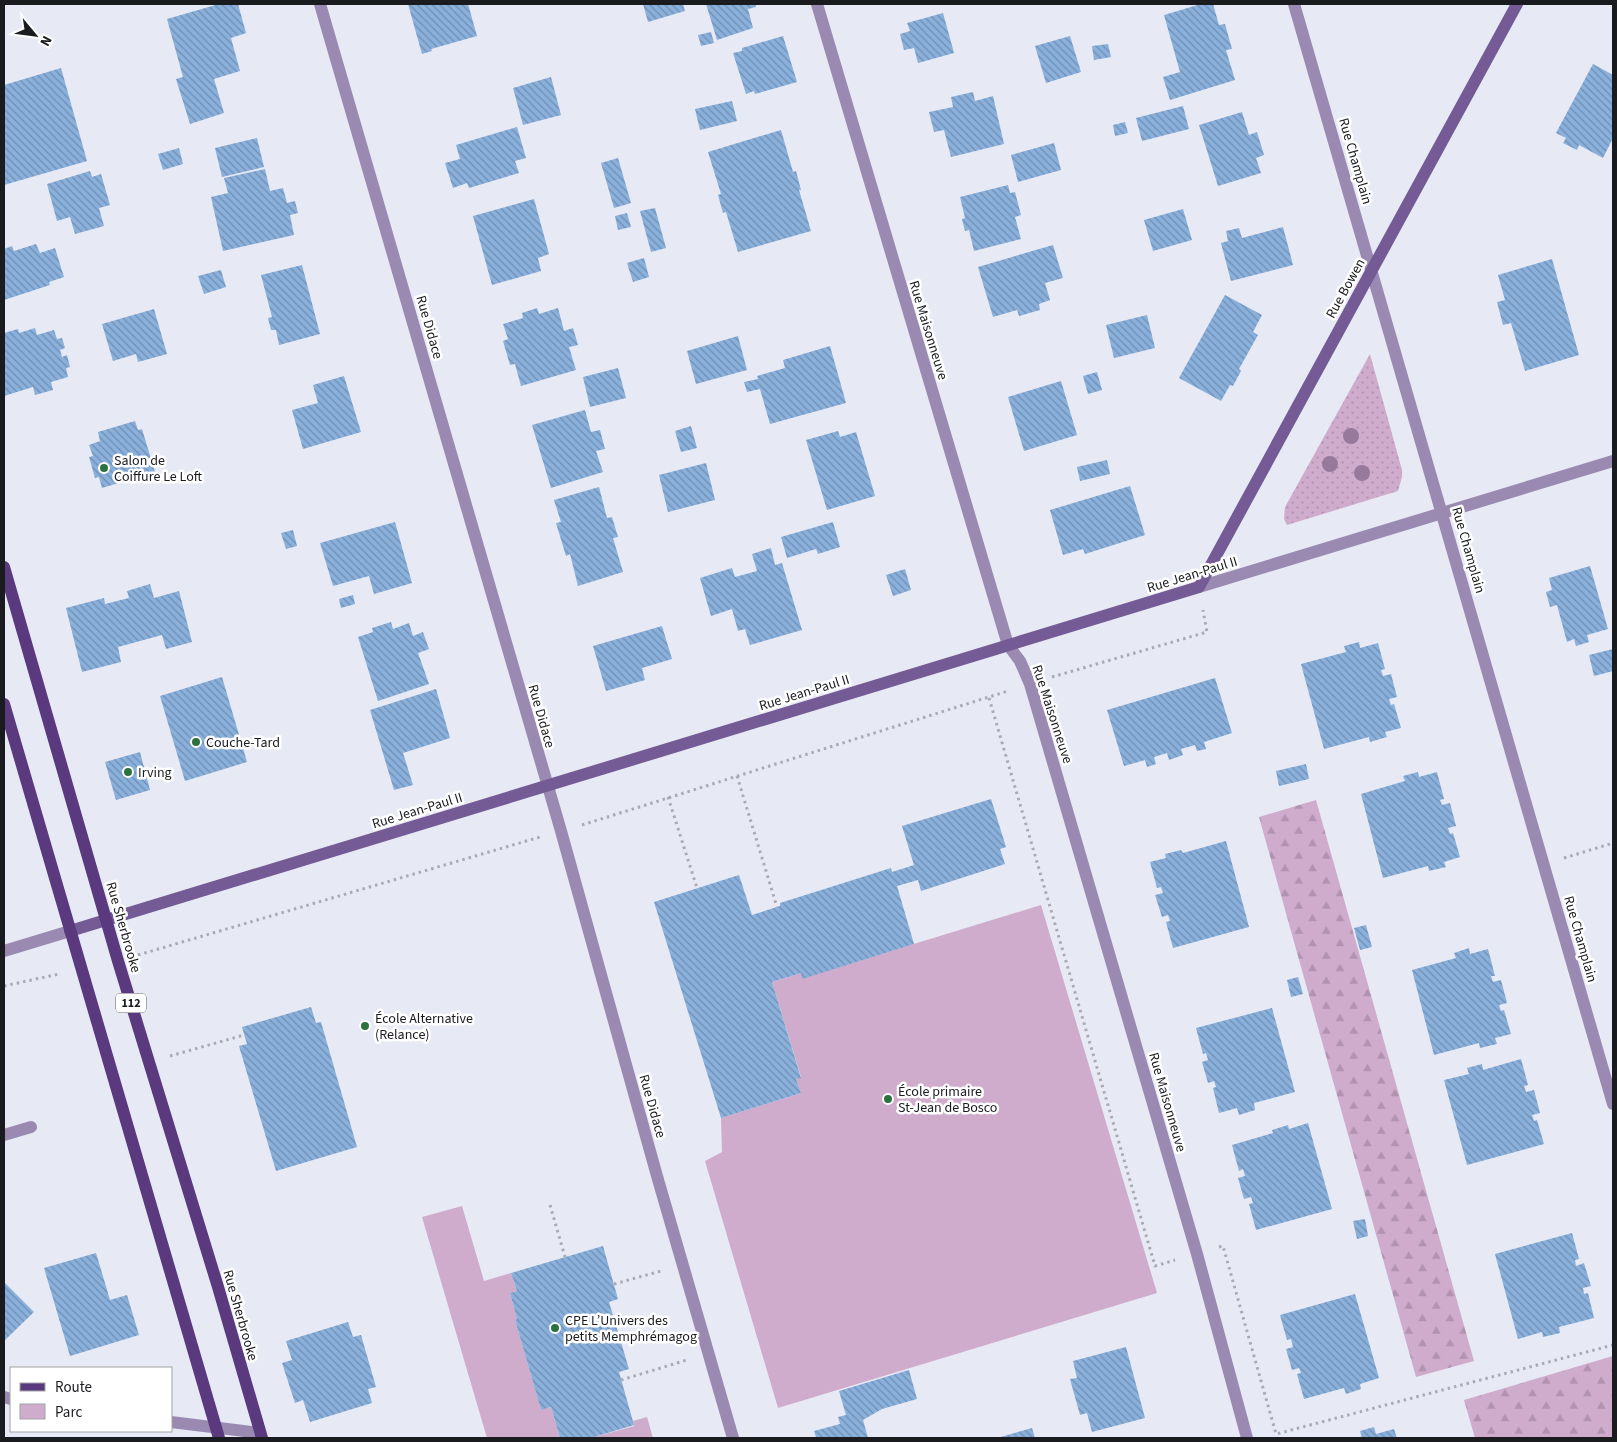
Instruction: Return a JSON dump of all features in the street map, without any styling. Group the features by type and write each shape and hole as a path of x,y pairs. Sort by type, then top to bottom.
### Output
{"main road":[{"name":"Rue Sherbrooke","path":"4,567 118,961 218,1286 261,1435"},
{"path":"4,704 218,1434"}],"street":[{"name":"Rue Didace","path":"320,4 561,831 733,1438"},
{"name":"Rue Maisonneuve","path":"817,4 1008,645 1020,661 1030,684 1197,1254 1246,1438"},
{"name":"Rue Champlain","path":"1294,4 1613,1104"},
{"name":"Rue Bowen","path":"1199,587 1517,4"},
{"name":"Rue Jean-Paul II","path":"4,951 1613,461"},
{"path":"4,1135 31,1127"},
{"path":"172,1422 218,1434 261,1435"}],"path":[{"path":"118,961 561,831 1030,684 1207,632 1199,587"},
{"path":"737,776 777,907"},
{"path":"668,797 697,888"},
{"path":"1544,864 1613,843"},
{"path":"4,986 82,970"},
{"path":"149,1062 244,1035"},
{"path":"550,1205 565,1257"},
{"path":"614,1284 683,1264"},
{"path":"1276,1434 1613,1346"},
{"path":"621,1380 708,1354"}],"green space":[{"path":"1370,354 1402,470 1398,491 1287,525 1284,519 1285,507"},
{"path":"1316,800 1474,1361 1416,1377 1259,817"},
{"name":"École primaire St-Jean de Bosco","path":"1041,905 1157,1293 778,1408 705,1161 722,1152 721,1118 801,1093 796,1079 801,1077 772,982 801,973 803,978"},
{"path":"462,1206 484,1281 511,1273 517,1291 510,1293 517,1319 515,1320 541,1410 551,1407 560,1438 487,1438 422,1217"},
{"path":"1613,1356 1613,1438 1475,1438 1464,1400"},
{"path":"647,1417 653,1438 591,1438 634,1426 633,1421"}],"building":[{"path":"219,4 238,4 246,33 231,38 240,71 214,79 224,113 190,124 176,79 183,77 167,19"},
{"path":"408,4 468,4 477,36 431,49 432,51 422,54"},
{"path":"643,4 683,4 685,11 648,22"},
{"path":"706,4 755,4 756,7 748,9 753,28 717,40"},
{"path":"1201,4 1213,4 1219,25 1225,24 1232,49 1226,50 1235,80 1170,100 1163,77 1180,72 1164,15"},
{"path":"943,13 954,53 918,63 914,48 904,50 900,34 910,31 907,23"},
{"path":"711,32 714,43 701,46 698,35"},
{"path":"783,36 797,82 755,94 754,91 746,94 733,53 742,51 742,48"},
{"path":"1070,36 1081,72 1046,83 1035,46"},
{"path":"1108,44 1111,57 1094,60 1092,46"},
{"path":"1593,64 1613,75 1613,138 1603,158 1579,145 1577,150 1563,143 1566,138 1556,133"},
{"path":"61,68 87,161 4,185 4,85"},
{"path":"551,77 561,115 523,125 513,88"},
{"path":"973,92 975,101 993,96 1004,144 951,157 944,130 934,132 929,112 953,107 951,97"},
{"path":"732,101 737,121 700,130 695,109"},
{"path":"1183,106 1189,129 1142,141 1136,118"},
{"path":"1242,112 1249,135 1257,132 1264,155 1256,158 1261,173 1218,186 1199,125"},
{"path":"1125,122 1128,133 1115,136 1113,125"},
{"path":"517,127 526,158 515,161 519,173 469,188 467,183 453,188 445,163 460,159 456,145"},
{"path":"781,130 793,172 796,171 801,190 799,190 811,231 738,252 726,212 723,213 718,195 721,194 708,152"},
{"path":"257,138 264,167 222,177 215,148"},
{"path":"1054,143 1061,170 1018,182 1011,155"},
{"path":"179,148 183,164 163,170 158,154"},
{"path":"618,158 631,203 614,208 601,163"},
{"path":"265,169 270,191 283,188 287,203 295,201 298,213 290,215 294,235 223,251 211,197 228,193 224,178"},
{"path":"90,171 92,177 101,174 110,205 99,208 104,226 75,234 70,217 57,221 47,184"},
{"path":"1008,185 1010,193 1015,192 1021,215 1015,217 1021,239 974,251 969,230 965,231 962,219 965,218 960,197"},
{"path":"534,199 549,254 538,258 541,271 492,285 473,216"},
{"path":"655,208 666,248 651,252 640,211"},
{"path":"1183,209 1192,240 1153,251 1144,220"},
{"path":"627,213 631,227 618,230 615,216"},
{"path":"1283,227 1293,265 1231,281 1221,243 1228,241 1226,231 1239,228 1242,238"},
{"path":"36,244 40,253 55,248 64,277 49,282 50,285 4,300 4,249 12,246 14,251"},
{"path":"1053,245 1063,278 1045,283 1050,300 1039,304 1040,310 1019,316 1017,310 993,317 978,267"},
{"path":"644,258 649,277 633,282 627,263"},
{"path":"1552,259 1579,355 1525,371 1511,323 1503,325 1497,302 1505,300 1498,275"},
{"path":"302,265 320,334 279,345 276,330 271,330 268,318 272,317 261,275"},
{"path":"221,270 226,287 204,294 198,276"},
{"path":"1225,295 1262,315 1253,332 1258,335 1239,369 1241,371 1233,386 1230,385 1221,401 1179,378"},
{"path":"537,308 539,314 558,308 564,331 573,328 578,345 569,347 576,370 521,386 515,364 510,365 503,341 508,339 503,324 523,318 522,313"},
{"path":"154,309 167,354 138,362 136,354 113,361 102,324"},
{"path":"1147,315 1155,348 1114,358 1106,325"},
{"path":"35,328 37,335 54,330 57,339 62,338 65,348 60,350 62,357 67,355 70,367 66,368 68,377 51,382 53,390 35,395 33,387 4,396 4,333 18,329 19,333"},
{"path":"738,336 747,370 696,384 687,351"},
{"path":"830,346 846,403 770,424 760,389 747,392 744,382 758,379 757,376 785,368 783,360"},
{"path":"618,368 626,398 590,407 583,377"},
{"path":"1097,372 1102,390 1088,394 1083,376"},
{"path":"344,376 361,432 303,449 292,410 318,403 313,385"},
{"path":"1061,381 1077,435 1024,451 1008,397"},
{"path":"585,410 591,432 600,430 605,449 596,451 603,472 551,488 532,425"},
{"path":"135,421 138,430 142,429 155,472 102,488 99,477 95,478 89,457 93,456 89,445 100,441 98,432"},
{"path":"691,426 697,448 681,452 675,431"},
{"path":"838,431 840,437 856,432 875,496 827,510 806,440"},
{"path":"1107,460 1110,474 1080,481 1077,467"},
{"path":"706,463 715,500 668,512 659,475"},
{"path":"1130,486 1145,535 1085,554 1083,549 1063,555 1050,510"},
{"path":"599,487 607,518 612,517 618,537 613,538 623,572 578,586 570,554 566,556 556,523 561,522 554,500"},
{"path":"395,522 412,583 374,594 369,576 333,586 320,543"},
{"path":"833,522 840,547 818,554 816,549 787,558 781,537"},
{"path":"293,530 297,546 286,549 281,533"},
{"path":"771,548 775,565 782,563 802,630 750,645 745,629 738,631 732,609 711,616 700,578 732,568 735,577 757,571 752,554"},
{"path":"1590,566 1608,629 1587,635 1589,642 1576,646 1574,639 1567,642 1557,605 1550,607 1546,592 1552,590 1549,578"},
{"path":"905,569 911,590 893,596 886,575"},
{"path":"150,584 154,598 179,591 192,642 166,649 162,635 118,647 121,662 82,672 66,608 104,598 105,604 129,598 127,591"},
{"path":"353,595 355,604 341,608 339,599"},
{"path":"391,622 393,629 409,623 413,636 423,632 429,649 418,653 429,684 378,701 358,637 373,632 372,628"},
{"path":"662,626 672,659 642,668 645,680 606,691 593,646"},
{"path":"1359,642 1360,648 1378,643 1385,669 1381,670 1383,676 1391,674 1397,697 1389,699 1391,705 1394,704 1401,728 1385,732 1387,737 1370,742 1369,737 1324,749 1301,664 1346,652 1344,646"},
{"path":"1613,649 1613,671 1594,676 1589,655"},
{"path":"222,677 247,762 185,781 160,696"},
{"path":"1215,678 1232,733 1204,742 1206,749 1197,751 1195,745 1181,749 1183,755 1169,760 1167,753 1154,757 1156,764 1147,767 1145,760 1124,766 1107,710"},
{"path":"436,689 450,738 403,753 413,785 394,790 370,710"},
{"path":"140,752 150,790 116,800 105,762"},
{"path":"1306,764 1309,779 1279,786 1276,771"},
{"path":"1418,772 1419,777 1437,772 1444,799 1440,800 1442,805 1450,803 1456,826 1448,828 1450,834 1453,833 1460,857 1444,862 1446,867 1429,871 1428,866 1383,878 1361,794 1405,781 1403,776"},
{"path":"991,799 1006,847 1000,849 1005,864 921,891 918,880 897,886 914,944 802,979 801,973 772,982 801,1078 796,1079 801,1093 721,1118 654,902 739,875 752,915 780,906 780,903 891,868 892,872 914,865 902,826"},
{"path":"1226,841 1249,927 1173,948 1166,922 1170,921 1168,915 1162,917 1155,895 1163,893 1161,887 1157,888 1150,862 1166,858 1165,854 1181,850 1183,853"},
{"path":"1366,925 1372,947 1360,950 1354,928"},
{"path":"1469,948 1470,954 1488,949 1495,976 1491,976 1493,982 1501,980 1507,1003 1499,1005 1501,1011 1504,1010 1511,1034 1495,1038 1497,1044 1480,1048 1479,1043 1434,1055 1412,970 1456,958 1454,953"},
{"path":"1298,977 1303,994 1291,997 1287,980"},
{"path":"311,1007 316,1023 321,1022 357,1147 276,1171 239,1046 247,1044 242,1027"},
{"path":"1272,1008 1295,1092 1254,1103 1255,1110 1239,1115 1237,1108 1219,1113 1213,1088 1216,1087 1214,1081 1208,1083 1202,1062 1208,1060 1206,1053 1203,1054 1196,1028"},
{"path":"1521,1059 1528,1085 1524,1086 1526,1092 1534,1090 1540,1113 1532,1115 1534,1121 1537,1120 1544,1144 1467,1165 1444,1080 1469,1074 1467,1068 1482,1064 1483,1070"},
{"path":"1308,1123 1332,1209 1256,1230 1249,1204 1253,1203 1251,1197 1244,1199 1238,1178 1245,1176 1243,1169 1239,1171 1232,1145 1273,1133 1272,1130 1288,1125 1289,1129"},
{"path":"1365,1219 1368,1236 1357,1239 1353,1221"},
{"path":"1572,1233 1579,1259 1575,1260 1576,1266 1584,1263 1591,1286 1583,1288 1584,1294 1588,1293 1594,1318 1559,1327 1560,1333 1543,1337 1542,1332 1518,1339 1495,1254"},
{"path":"603,1246 618,1299 609,1302 629,1369 619,1372 634,1425 591,1438 560,1438 551,1407 541,1410 515,1320 517,1319 510,1293 517,1291 511,1273"},
{"path":"96,1253 110,1300 127,1295 139,1335 70,1356 44,1268"},
{"path":"4,1282 34,1312 4,1341"},
{"path":"1355,1294 1379,1378 1360,1384 1361,1389 1346,1394 1344,1388 1304,1399 1297,1374 1301,1373 1299,1368 1292,1370 1286,1349 1293,1347 1291,1339 1287,1340 1280,1315"},
{"path":"348,1322 353,1337 361,1335 376,1387 368,1389 372,1403 310,1422 303,1400 295,1403 282,1363 292,1360 286,1341"},
{"path":"1126,1347 1145,1418 1092,1432 1087,1413 1080,1415 1070,1379 1077,1378 1073,1361"},
{"path":"909,1370 917,1399 882,1409 863,1420 868,1438 811,1438 816,1437 814,1431 840,1424 838,1417 846,1415 839,1391"},
{"path":"1374,1427 1376,1434 1394,1429 1397,1438 1362,1438 1360,1431"},
{"path":"1032,1428 1035,1438 997,1438"}],"place":[{"name":"Salon de Coiffure Le Loft","path":"104,468"},
{"name":"Couche-Tard","path":"196,742"},
{"name":"Irving","path":"128,772"},
{"name":"École Alternative (Relance)","path":"365,1026"},
{"name":"École primaire St-Jean de Bosco","path":"888,1099"},
{"name":"CPE L’Univers des petits Memphrémagog","path":"555,1328"}]}
